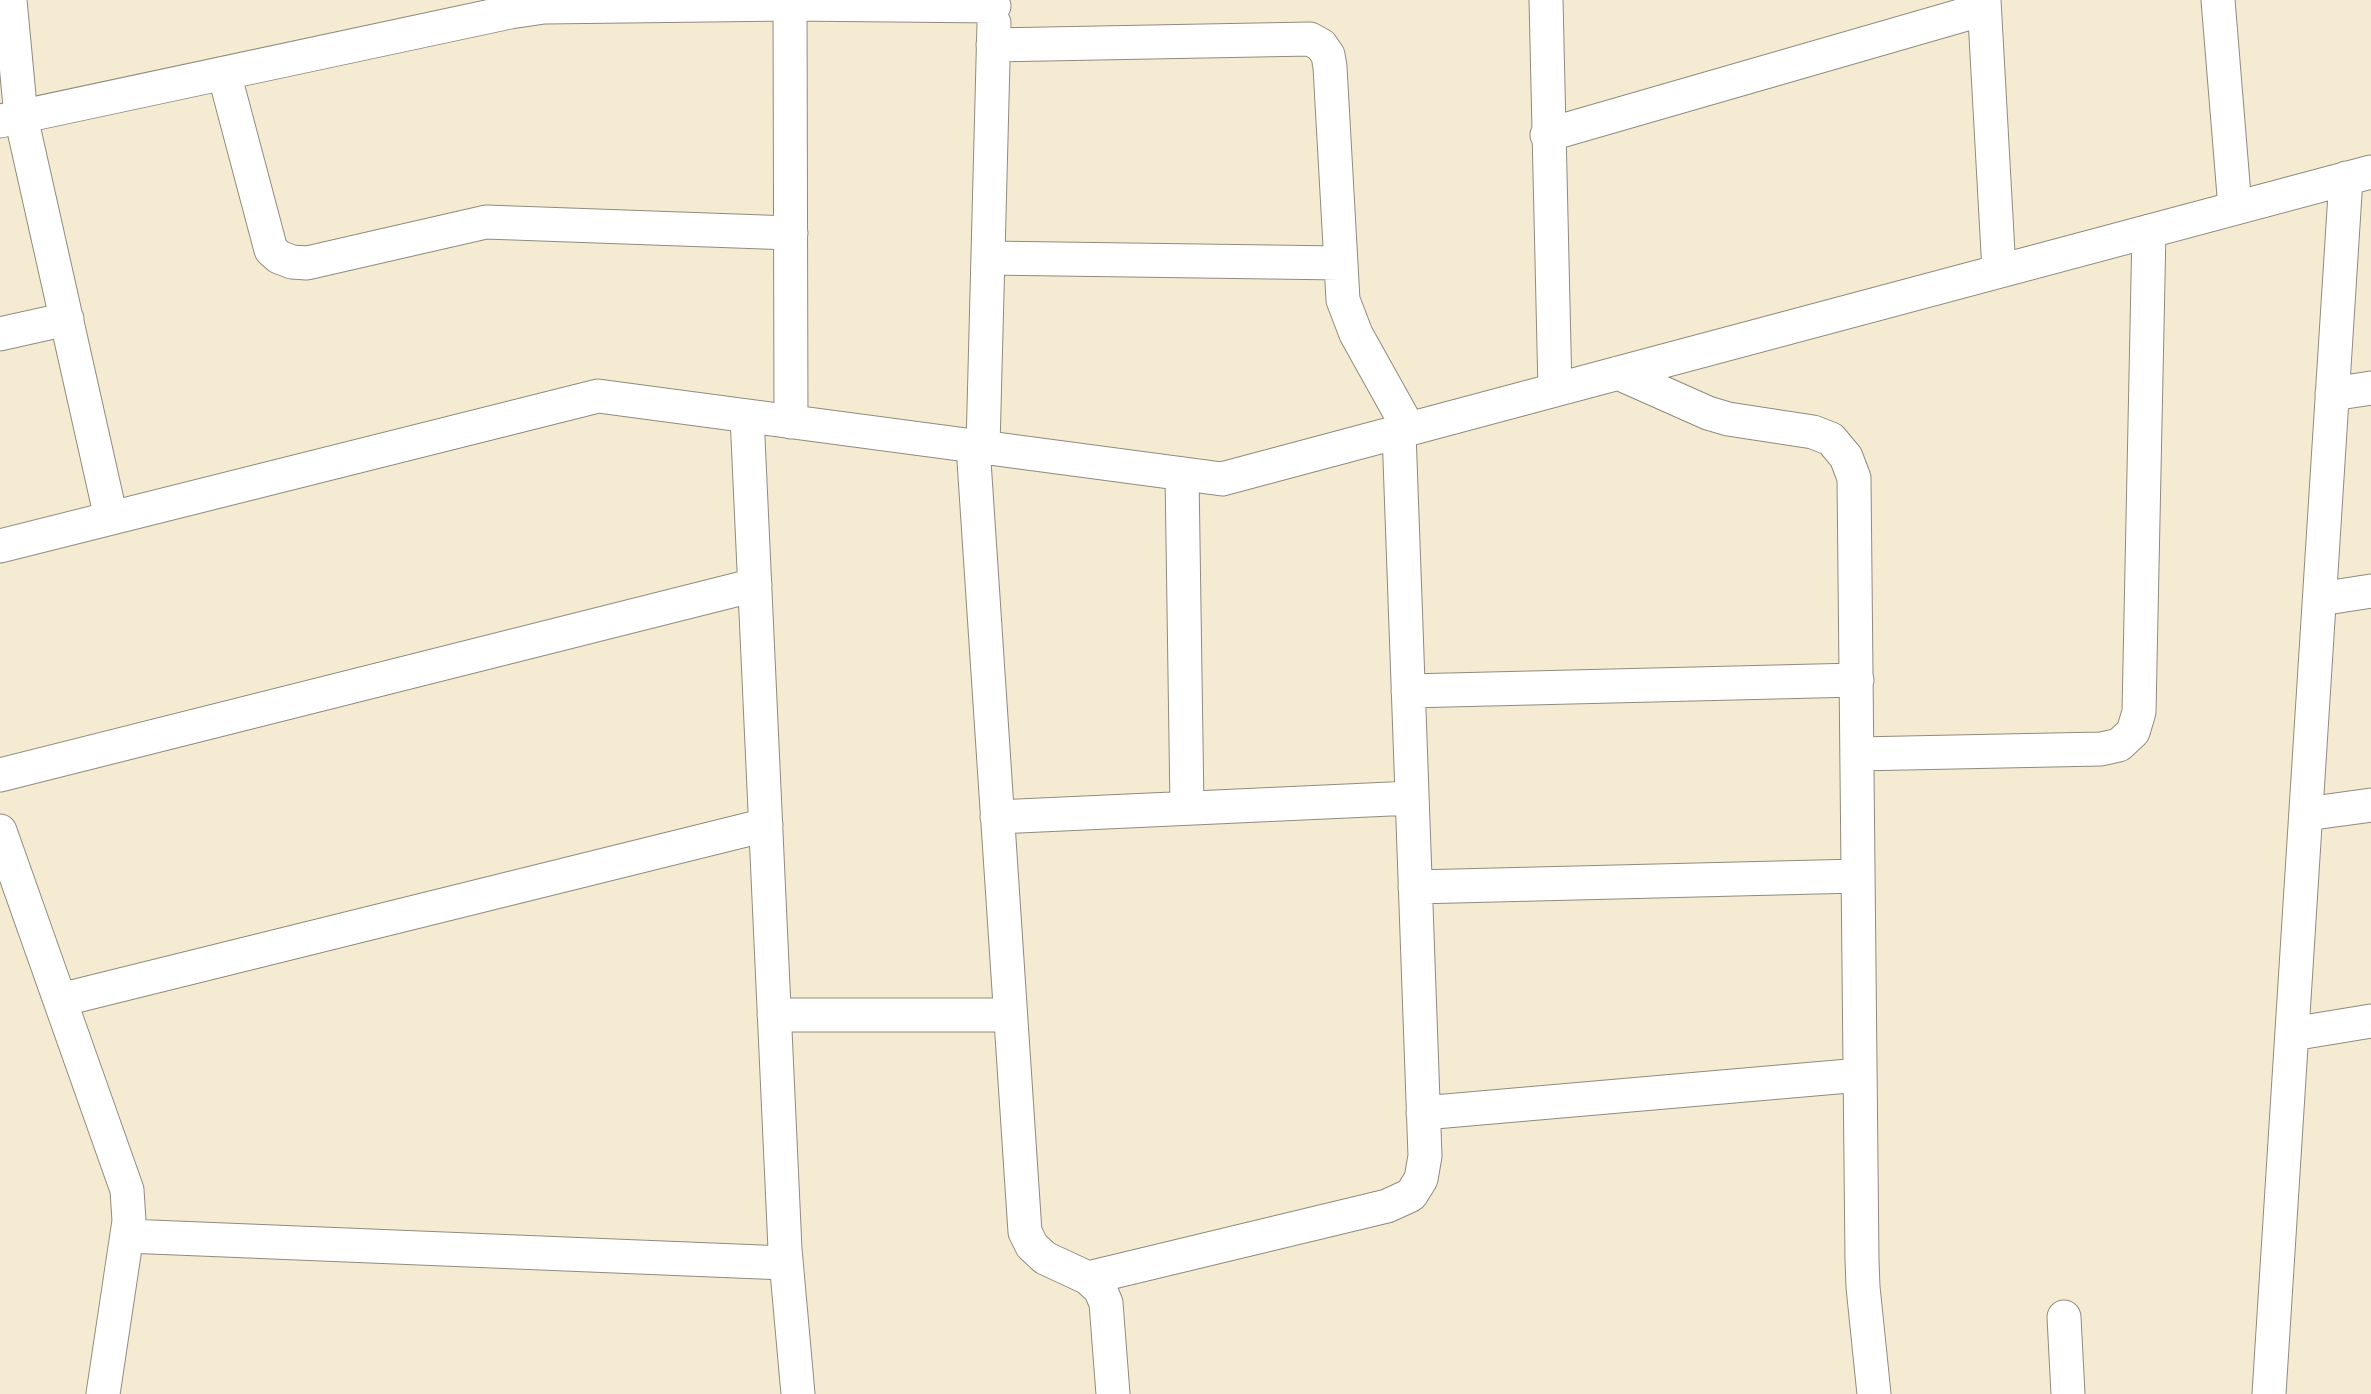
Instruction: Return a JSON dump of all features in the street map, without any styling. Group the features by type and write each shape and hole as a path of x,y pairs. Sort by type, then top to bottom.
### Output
{"street":[{"path":"10,0 11,119 67,320 111,518"},
{"path":"1546,0 1547,135 1555,390"},
{"path":"2218,0 2235,208"},
{"path":"11,119 510,12 544,7 790,2 994,3 988,258 978,447 997,817 1025,1232 1032,1246 1045,1258 1088,1278 1100,1289 1106,1303 1113,1394"},
{"path":"790,2 791,422"},
{"path":"1547,135 1984,4 2000,271"},
{"path":"993,45 1310,39 1321,45 1328,56 1330,67 1343,300 1349,320 1404,430 1408,691 1425,1156 1421,1179 1411,1195 1387,1206 1088,1278"},
{"path":"224,73 271,250 279,257 292,262 307,263 486,222 791,233"},
{"path":"0,546 598,396 1222,479 2359,175 2332,394 2269,1394"},
{"path":"1857,754 2101,749 2120,745 2133,732 2139,712 2149,231"},
{"path":"988,258 1341,263"},
{"path":"0,334 67,320"},
{"path":"1618,373 1708,413 1728,419 1812,432 1831,439 1846,456 1854,478 1863,1287 1874,1394"},
{"path":"2332,394 2371,388"},
{"path":"747,416 785,1263 798,1394"},
{"path":"1182,474 1187,808"},
{"path":"0,775 755,585"},
{"path":"2320,599 2371,591"},
{"path":"1408,691 1857,680"},
{"path":"997,817 1412,798"},
{"path":"2306,814 2371,805"},
{"path":"60,1000 766,825"},
{"path":"0,831 127,1190 129,1221 103,1394"},
{"path":"1415,887 1858,876"},
{"path":"774,1015 1009,1015"},
{"path":"2292,1034 2371,1021"},
{"path":"1423,1113 1860,1075"},
{"path":"127,1236 785,1263"},
{"path":"2064,1317 2068,1394"}]}
